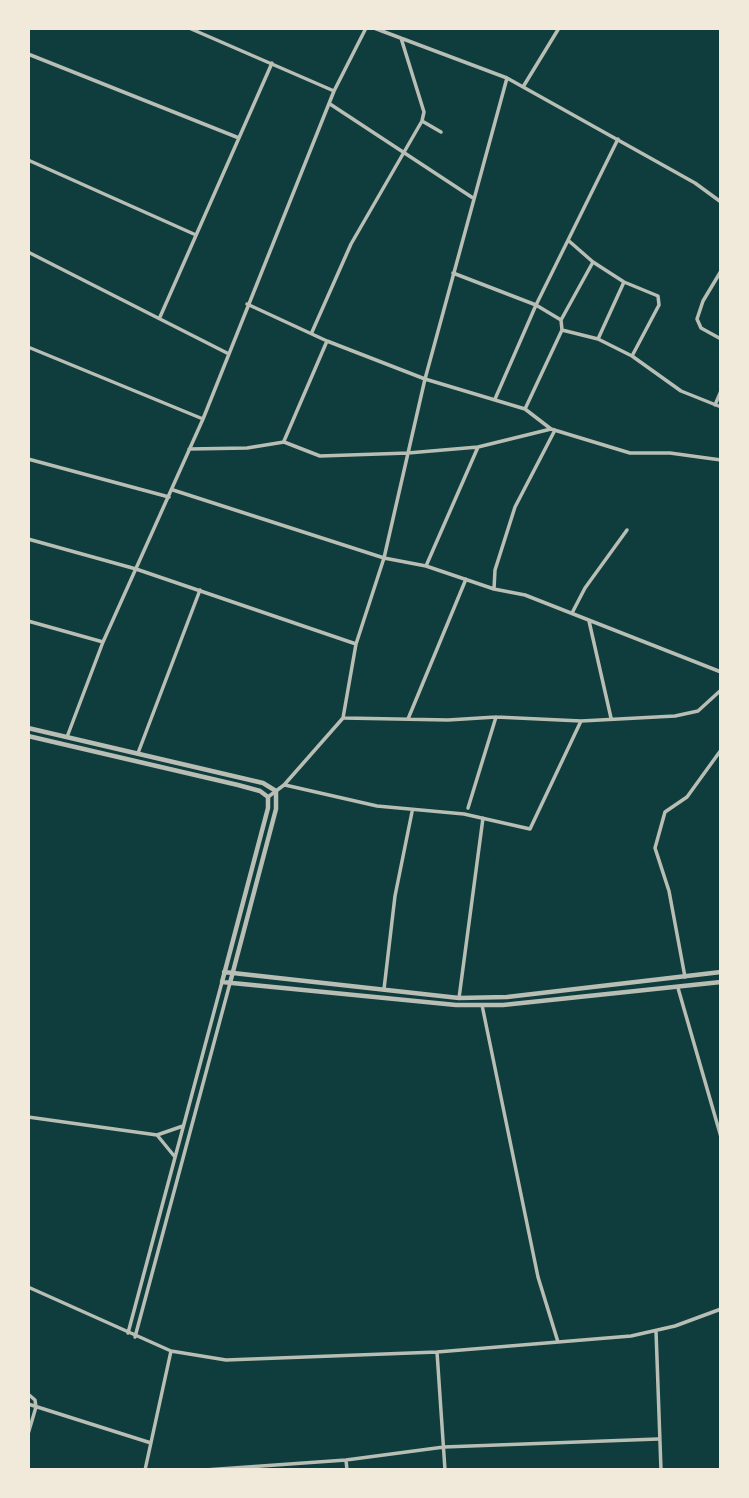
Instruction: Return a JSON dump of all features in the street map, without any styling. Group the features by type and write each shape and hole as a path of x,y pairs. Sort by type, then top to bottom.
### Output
{"street":[{"path":"189,28 334,91"},
{"path":"66,737 103,642 203,419 334,91 366,28"},
{"path":"374,28 506,78 695,183 721,202"},
{"path":"386,33 390,28"},
{"path":"523,87 559,28"},
{"path":"312,332 351,244 422,121 424,112 401,38"},
{"path":"28,54 239,138"},
{"path":"160,317 272,64"},
{"path":"268,797 284,785 343,718 356,644 384,558 425,379 506,78"},
{"path":"330,104 473,198"},
{"path":"422,121 441,132"},
{"path":"495,399 536,305 618,139"},
{"path":"28,160 196,235"},
{"path":"569,241 593,262 624,282 658,296 659,305 632,356"},
{"path":"28,253 160,317 227,354"},
{"path":"525,409 562,330 561,320 593,262"},
{"path":"721,271 697,319 701,328 721,339"},
{"path":"453,272 536,305 561,320"},
{"path":"598,339 624,282"},
{"path":"247,304 327,341 425,379 525,409 553,429 631,453 670,453 721,460"},
{"path":"562,330 598,339 632,356 681,391 721,407"},
{"path":"284,442 327,341"},
{"path":"28,347 203,419"},
{"path":"715,405 721,391"},
{"path":"189,449 247,448 284,442 320,456 408,453 478,447 553,429"},
{"path":"494,589 495,570 515,507 553,429"},
{"path":"426,566 478,447"},
{"path":"28,459 169,497"},
{"path":"172,490 384,558 426,566 494,589 524,595 721,672"},
{"path":"572,613 585,588 627,530"},
{"path":"28,539 136,569 356,644"},
{"path":"408,719 466,579"},
{"path":"138,752 200,590"},
{"path":"28,621 103,642"},
{"path":"589,621 611,718"},
{"path":"343,718 496,717 581,721 675,716 698,711 721,690"},
{"path":"468,808 496,717"},
{"path":"284,785 412,812 483,818 527,829 532,827 581,721"},
{"path":"28,727 263,783 276,791"},
{"path":"28,736 249,788 268,797"},
{"path":"86,750 88,742"},
{"path":"685,977 669,891 655,848 665,812 687,797 721,750"},
{"path":"135,1337 276,809 276,791"},
{"path":"128,1333 268,808 268,797"},
{"path":"384,990 395,896 412,812"},
{"path":"459,998 483,818"},
{"path":"224,972 459,998 508,997 721,972"},
{"path":"222,982 482,1005 721,982"},
{"path":"678,988 721,1137"},
{"path":"482,1005 538,1277 558,1342"},
{"path":"28,1117 157,1135 183,1126"},
{"path":"157,1135 175,1157"},
{"path":"28,1287 171,1351 226,1360 259,1361 437,1352 558,1342 656,1331 721,1309"},
{"path":"656,1331 661,1470"},
{"path":"145,1470 171,1351"},
{"path":"437,1352 446,1470"},
{"path":"28,1394 35,1400 36,1407 28,1434"},
{"path":"28,1405 152,1443"},
{"path":"205,1470 345,1460 444,1447 658,1439"},
{"path":"345,1460 346,1470"}]}
